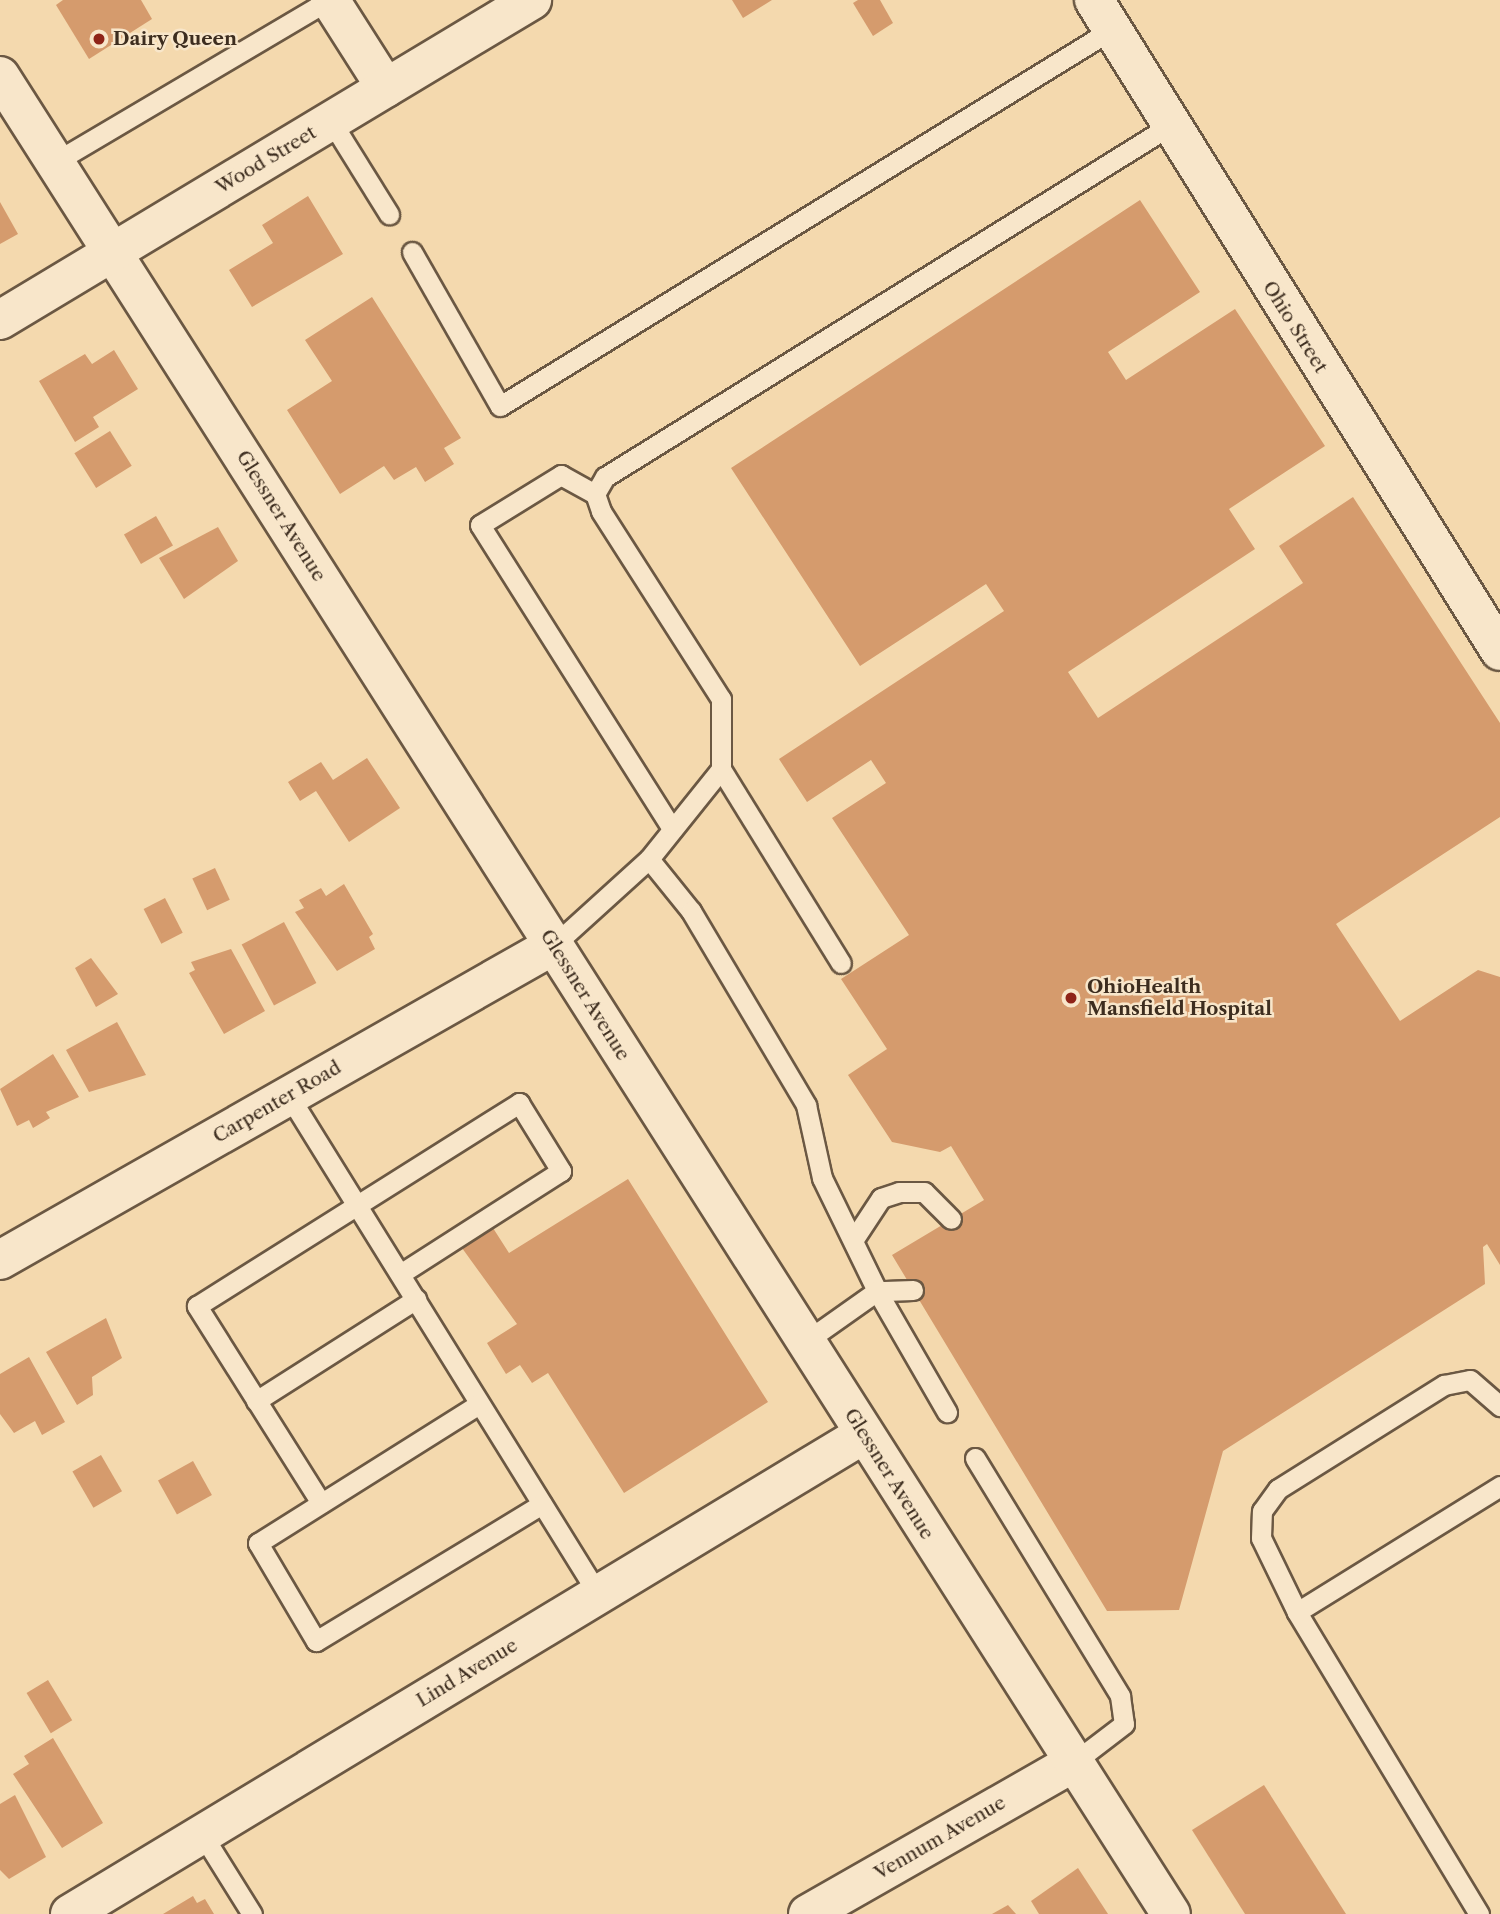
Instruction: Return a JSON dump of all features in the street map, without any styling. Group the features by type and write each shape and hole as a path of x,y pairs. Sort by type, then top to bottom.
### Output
{"street":[{"path":"329,0 386,88"},
{"name":"Wood Street","path":"0,320 532,0"},
{"name":"Ohio Street","path":"1103,15 1500,651"},
{"name":"Glessner Avenue","path":"0,76 1171,1914"},
{"name":"Carpenter Road","path":"0,1260 554,945"},
{"name":"Lind Avenue","path":"70,1914 864,1434"},
{"name":"Vennum Avenue","path":"808,1914 1073,1763"}],"lane":[{"path":"55,162 329,0"},
{"path":"412,252 500,406 1103,15"},
{"path":"331,121 389,214"},
{"path":"595,494 606,477 1171,125"},
{"path":"673,829 480,526 561,475 595,494 721,699 721,769 841,963"},
{"path":"554,945 649,859 721,769"},
{"path":"649,859 691,911 806,1105 822,1178 877,1291 947,1412"},
{"path":"289,1096 598,1594"},
{"path":"321,1503 197,1306 519,1103 561,1171 400,1275"},
{"path":"854,1239 881,1198 899,1192 924,1192 951,1220"},
{"path":"806,1341 877,1291 913,1290"},
{"path":"256,1401 416,1299"},
{"path":"1476,1913 1297,1612 1261,1538 1262,1511 1278,1489 1444,1385 1470,1380 1500,1406"},
{"path":"480,1404 258,1543 316,1641 542,1503"},
{"path":"975,1458 1120,1696 1124,1724 1073,1763"},
{"path":"1297,1612 1500,1486"},
{"path":"202,1833 252,1914"}],"building":[{"name":"Dairy Queen","path":"63,0 141,0 152,19 89,59 56,5"},
{"path":"732,0 772,0 743,18"},
{"path":"858,0 880,0 893,23 873,36 853,3"},
{"path":"308,196 343,254 252,307 229,270 273,243 262,225"},
{"path":"1140,200 1200,292 1108,352 1126,380 1235,309 1325,446 1229,509 1255,549 1068,672 1098,718 1303,583 1279,546 1353,497 1500,723 1500,817 1336,924 1400,1021 1478,970 1500,977 1500,1265 1487,1244 1483,1247 1485,1284 1223,1451 1179,1610 1107,1611 892,1255 984,1200 951,1146 940,1152 892,1142 848,1075 887,1049 841,979 909,935 832,818 886,783 871,760 807,802 779,759 1004,611 986,584 860,666 731,468"},
{"path":"0,202 18,234 0,244"},
{"path":"372,297 461,438 444,448 454,464 425,482 416,467 394,480 384,466 340,494 287,410 332,381 305,340"},
{"path":"114,350 138,389 93,417 99,427 75,442 39,381 85,354 92,364"},
{"path":"110,431 132,466 96,488 74,453"},
{"path":"156,516 173,545 141,564 124,534"},
{"path":"218,527 238,561 184,599 159,558"},
{"path":"367,758 400,808 349,842 316,791 300,801 288,782 321,762 333,780"},
{"path":"215,868 230,900 207,910 192,879"},
{"path":"344,884 373,934 369,937 375,949 337,971 295,912 304,908 299,900 321,888 326,896"},
{"path":"165,898 183,933 161,944 144,909"},
{"path":"284,922 316,983 274,1005 242,945"},
{"path":"231,949 265,1011 224,1034 189,973 195,970 191,962"},
{"path":"91,958 118,994 96,1007 75,968"},
{"path":"117,1022 146,1075 89,1092 66,1050"},
{"path":"53,1054 79,1097 46,1112 50,1118 33,1128 29,1120 17,1126 0,1089"},
{"path":"628,1179 768,1402 624,1493 548,1373 532,1383 520,1365 506,1374 487,1343 517,1324 462,1248 493,1228 509,1253"},
{"path":"106,1318 122,1358 92,1377 93,1395 77,1405 46,1352"},
{"path":"29,1357 65,1422 42,1435 35,1421 14,1433 0,1414 0,1374"},
{"path":"101,1455 122,1491 93,1508 72,1472"},
{"path":"193,1461 212,1495 177,1515 158,1480"},
{"path":"48,1680 72,1720 51,1733 27,1693"},
{"path":"53,1738 103,1823 62,1848 13,1774 29,1764 24,1756"},
{"path":"1264,1785 1346,1914 1245,1914 1192,1830"},
{"path":"15,1795 46,1857 9,1879 0,1870 0,1804"},
{"path":"1078,1868 1108,1914 1039,1914 1031,1901"},
{"path":"193,1896 197,1903 205,1899 214,1914 163,1914"},
{"path":"1008,1905 1016,1914 992,1914"}],"place":[{"name":"Dairy Queen","path":"99,39"},
{"name":"OhioHealth Mansfield Hospital","path":"1071,998"}]}
